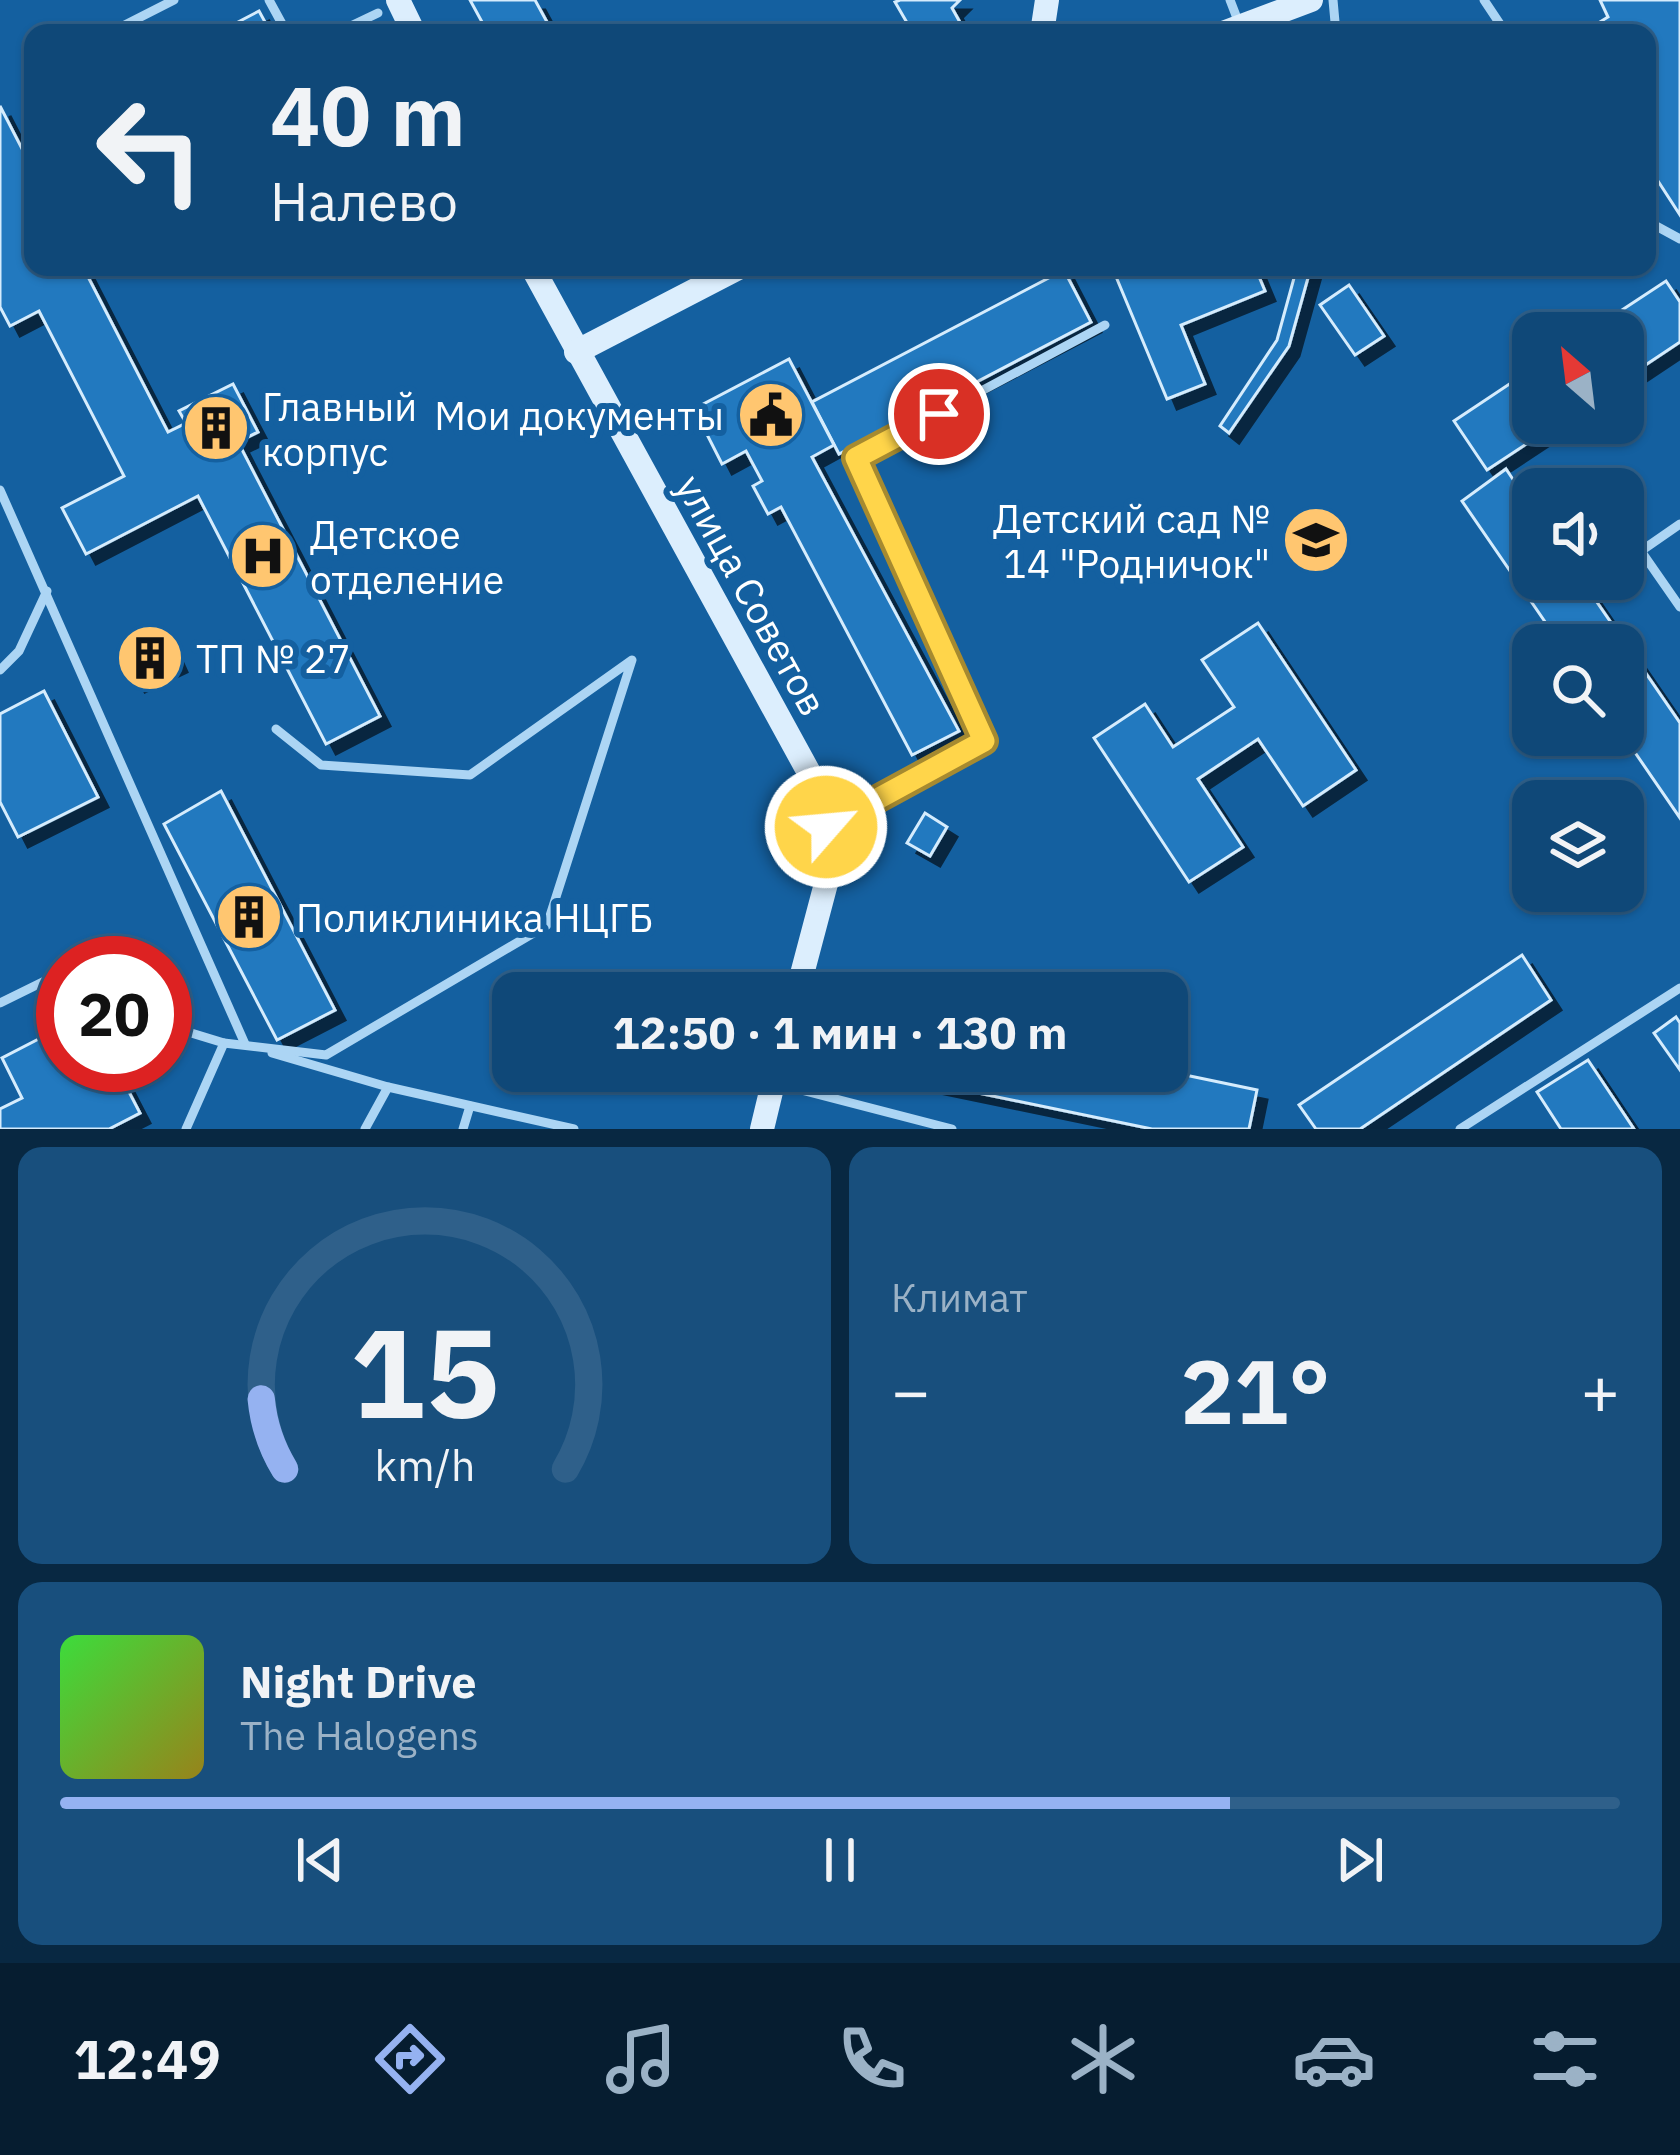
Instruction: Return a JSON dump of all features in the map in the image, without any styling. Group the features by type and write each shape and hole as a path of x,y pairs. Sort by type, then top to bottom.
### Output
{"street":[{"path":"1246,24 1312,0"},
{"name":"улица Советов","path":"537,276 818,789 826,827 828,876 803,972"},
{"path":"576,352 723,276"},
{"path":"762,1129 771,1092"}],"lane":[{"path":"125,24 174,0"},
{"path":"354,24 388,7"},
{"path":"826,827 984,741 856,458 1105,325"},
{"path":"0,490 242,1044"},
{"path":"1680,524 1641,551 1680,608"},
{"path":"0,670 20,651 47,591"},
{"path":"192,1033 224,1043 326,1055 547,925 632,660 470,775 321,765 276,729"},
{"path":"0,1004 36,986"},
{"path":"1460,1129 1680,988"},
{"path":"186,1129 224,1043"},
{"path":"242,1044 388,1087 574,1129"},
{"path":"365,1129 388,1087"},
{"path":"825,1092 952,1129"},
{"path":"463,1129 470,1106"}],"building":[{"path":"470,0 535,0 548,24 483,24"},
{"path":"960,0 952,8 961,24 908,24 895,2"},
{"path":"1600,0 1680,0 1680,215 1656,178 1656,24 1597,24 1608,17"},
{"path":"259,11 266,24 234,24"},
{"name":"Главный корпус","path":"0,106 24,153 24,276 88,276 168,432 186,423 179,411 233,384 258,432 238,442 380,716 326,744 198,496 86,554 62,508 124,476 39,311 10,326 0,307"},
{"path":"1053,276 1067,276 1091,322 839,454 812,402"},
{"path":"1116,276 1259,276 1265,291 1181,325 1205,384 1167,399"},
{"path":"1295,276 1308,276 1289,346 1229,433 1220,426 1277,340"},
{"path":"1666,281 1680,302 1680,342 1644,366 1644,312 1619,312"},
{"path":"1349,285 1384,336 1355,355 1320,305"},
{"path":"789,359 834,445 812,457 959,731 912,755 781,507 768,514 753,486 762,481 746,451 722,464 694,409"},
{"path":"1512,382 1512,444 1526,444 1487,470 1454,421"},
{"path":"1506,469 1512,478 1512,574 1462,501"},
{"path":"1530,600 1595,600 1612,624 1547,624"},
{"path":"1258,623 1356,770 1303,806 1258,739 1198,779 1243,847 1189,882 1094,738 1145,704 1173,747 1234,707 1202,660"},
{"name":"ТП № 27","path":"164,633 177,662 135,682 122,654"},
{"path":"1644,671 1680,723 1680,818 1637,756 1644,756"},
{"path":"44,691 98,797 18,837 0,802 0,714"},
{"name":"Поликлиника НЦГБ","path":"221,791 335,1010 277,1040 164,824"},
{"path":"925,813 947,827 930,856 907,843"},
{"path":"1522,955 1551,1000 1360,1129 1316,1129 1299,1105"},
{"path":"1676,1017 1680,1023 1680,1070 1654,1033"},
{"path":"36,1040 36,1092 129,1092 140,1113 109,1129 0,1129 0,1109 22,1098 2,1058"},
{"path":"1588,1060 1634,1129 1561,1129 1537,1092"},
{"path":"1188,1076 1257,1090 1249,1129 1152,1129 973,1092 1188,1092"}],"place":[{"name":"Мои документы","path":"771,415"},
{"name":"Главный корпус","path":"216,428"},
{"name":"Детский сад № 14 \"Родничок\"","path":"1316,540"},
{"name":"Детское отделение","path":"263,556"},
{"name":"ТП № 27","path":"150,658"},
{"name":"Поликлиника НЦГБ","path":"249,917"}],"route":[{"path":"826,827 984,741 856,458 939,414"}]}
